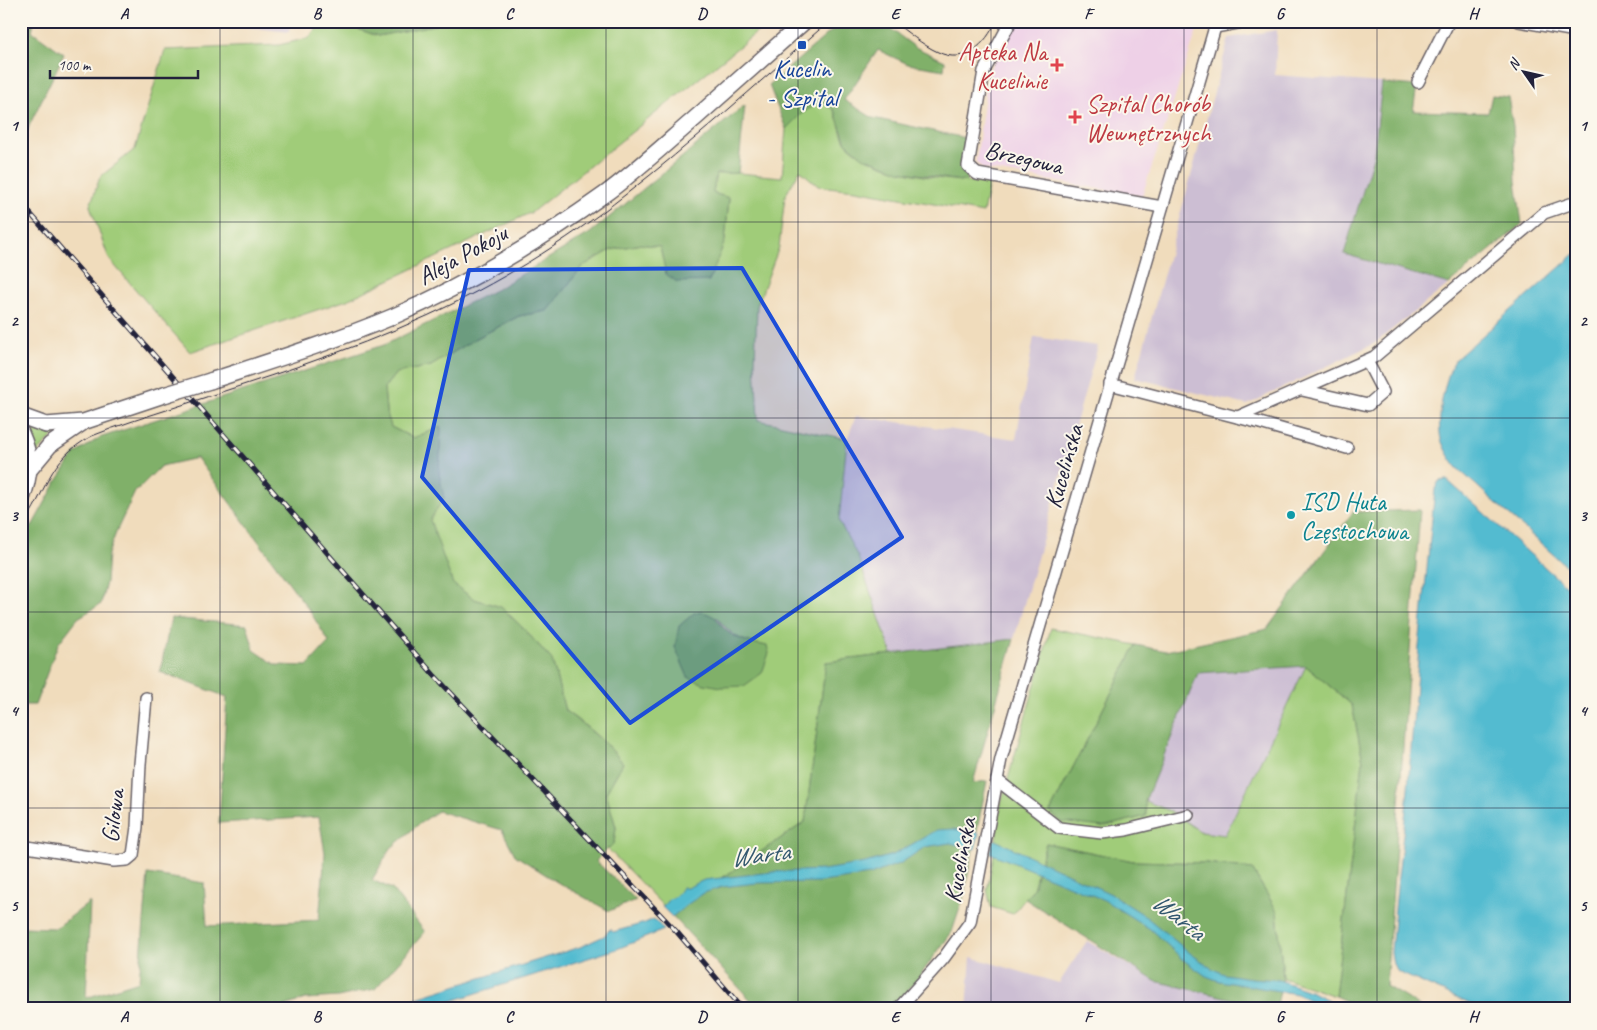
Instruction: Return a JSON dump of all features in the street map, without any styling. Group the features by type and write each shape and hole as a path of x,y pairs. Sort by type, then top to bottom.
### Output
{"street":[{"name":"Aleja Pokoju","path":"21,416 46,425 83,422 281,358 391,317 440,295 525,247 606,193 666,144 805,21"},
{"name":"Brzegowa","path":"1011,21 984,71 968,166 977,174 1162,207"},
{"name":"Kucelińska","path":"898,1009 943,959 970,922 1001,759 1214,24 1248,21"},
{"path":"1418,82 1449,21"},
{"path":"1519,21 1576,31"},
{"path":"1238,417 1374,357 1544,213 1576,202"},
{"path":"1302,390 1368,405 1383,392 1367,361"},
{"path":"1110,384 1238,417 1347,448"},
{"name":"Aleja Pokoju","path":"30,469 50,445 83,422"},
{"path":"21,433 26,443 30,469 27,487 21,501"},
{"name":"Gilowa","path":"21,846 114,861 127,860 133,855 137,827 146,698"},
{"path":"996,780 1059,828 1102,832 1126,830 1188,815"}],"highlighted area":[{"path":"742,268 902,537 630,723 422,477 469,270"}],"shaded area":[{"path":"196,21 290,21 289,32"},
{"name":"Szpital Chorób Wewnętrznych","path":"1014,21 1200,21 1142,196 983,169 976,162 988,73"},
{"path":"1277,30 1275,75 1382,83 1374,154 1344,254 1449,284 1375,343 1247,405 1135,378 1229,38"},
{"path":"1034,337 1098,346 1014,639 892,654 858,557 838,521 847,439 856,416 1016,439"},
{"path":"1306,666 1225,835 1201,832 1170,811 1145,801 1198,673"},
{"path":"1087,941 1155,981 1274,1009 967,1009 971,957 1059,983"}],"green space":[{"path":"21,21 34,21 32,31 64,54 29,126 21,160"},
{"path":"323,21 334,21 378,36 454,21 771,21 532,212 347,300 190,352 109,259 90,206 100,177 135,149 165,50 279,45 309,38"},
{"path":"334,21 454,21 378,36"},
{"path":"848,21 876,21 888,27 915,47 945,61 944,70 908,64 878,50 844,100 873,118 970,139 967,182 899,171 863,157 846,143 834,110 821,100 801,114 786,129 769,85 830,32"},
{"path":"1382,83 1417,86 1413,111 1488,113 1492,95 1508,97 1513,126 1516,181 1522,224 1449,284 1344,254 1374,154"},
{"path":"821,100 835,112 847,144 860,154 876,162 894,169 934,178 989,183 983,213 856,190 818,186 800,170 785,196 779,247 757,306 755,362 758,420 847,439 839,521 858,557 892,654 826,662 805,822 725,876 667,910 608,849 614,843 616,827 606,793 623,763 596,735 565,711 552,660 524,629 501,607 474,599 452,584 429,520 444,498 439,474 441,427 413,438 391,427 386,410 384,388 396,373 431,366 475,339 519,316 546,311 583,266 611,250 641,244 660,247 725,241 729,198 713,193 716,174 738,173 782,177 786,129 801,114","holes":["717,617 727,629 738,637 766,646 688,677"]},
{"path":"745,105 738,173 716,174 713,193 729,198 725,241 709,281 677,282 666,274 660,247 641,244 611,250 583,266 547,311 519,316 475,339 431,366 396,373 384,388 386,410 391,427 413,438 441,427 439,474 444,498 430,520 453,584 474,599 501,607 524,629 552,660 565,711 596,735 623,763 606,793 616,827 614,843 596,861 636,900 609,911 557,882 515,855 502,830 438,811 419,824 391,848 372,880 392,889 425,932 375,989 338,997 305,999 277,1009 21,1009 21,927 56,928 90,902 86,998 139,981 148,874 204,883 207,926 319,920 325,853 319,817 219,823 227,697 160,672 171,618 247,625 254,650 276,665 307,666 329,642 309,610 197,458 161,466 135,492 108,554 106,582 101,604 78,618 58,644 35,705 21,705 21,592 26,574 21,572 21,536 31,528 57,481 75,454 99,438 384,345 499,288 590,233"},
{"path":"27,426 60,429 36,454"},
{"path":"1420,510 1386,986 1424,1009 1363,1009 1335,996 1363,761 1352,705 1306,666 1198,673 1145,801 1146,816 1102,827 1061,822 1050,812 1136,645 1166,651 1267,629 1353,512"},
{"path":"703,612 716,619 728,632 737,638 767,646 769,653 762,673 744,686 722,687 704,684 688,677 675,647 679,626 694,613"},
{"path":"1051,628 1136,645 1050,812 1102,827 1146,816 1145,801 1170,811 1201,832 1225,835 1306,666 1352,705 1363,761 1335,996 1283,978 1277,911 1252,869 1208,863 1133,861 1046,843 1033,889 1013,914 991,907 987,890 1001,803"},
{"path":"1014,639 973,783 987,781 963,899 952,932 916,981 892,1009 759,1009 667,910 725,876 805,822 826,662"},
{"path":"1046,843 1133,861 1208,863 1252,869 1277,911 1283,978 1276,1009 1155,981 1025,899 1033,889"}],"water":[{"path":"1576,253 1576,575 1456,467 1442,443 1440,421 1445,386 1456,359"},
{"path":"1447,480 1576,595 1576,1009 1481,1009 1398,972 1393,964 1391,952 1407,801 1419,647 1435,489 1439,481"},
{"path":"953,829 979,833 975,849 950,843 925,847 901,863 870,875 822,882 757,883 722,887 704,893 672,917 662,907 670,898 677,895 683,886 687,888 704,880 772,872 823,870 865,863 893,855 937,830"},
{"path":"993,839 1111,894 1144,915 1211,968 1224,974 1279,980 1312,992 1346,1009 1328,1009 1297,994 1219,981 1206,976 1186,962 1150,929 1104,900 990,853"},
{"path":"654,919 664,930 617,949 426,1009 381,1009 580,947 604,936 610,929 613,932"}],"tram line":[{"path":"21,527 56,466 65,456 92,436 303,365 365,342 453,304 529,262 602,213 650,175 819,30 832,21"},
{"path":"892,21 932,49 957,56 965,54 980,45 992,30 996,21"}],"railway":[{"path":"21,203 434,675 676,931 743,1009"}],"place":[{"name":"Kucelin - Szpital","path":"802,45"},
{"name":"Apteka Na Kucelinie","path":"1057,65"},
{"name":"Szpital Chorób Wewnętrznych","path":"1075,117"},
{"name":"ISD Huta Częstochowa","path":"1291,515"}],"water label":[{"name":"Warta","path":"760,854"},
{"name":"Warta","path":"1179,916"}]}
